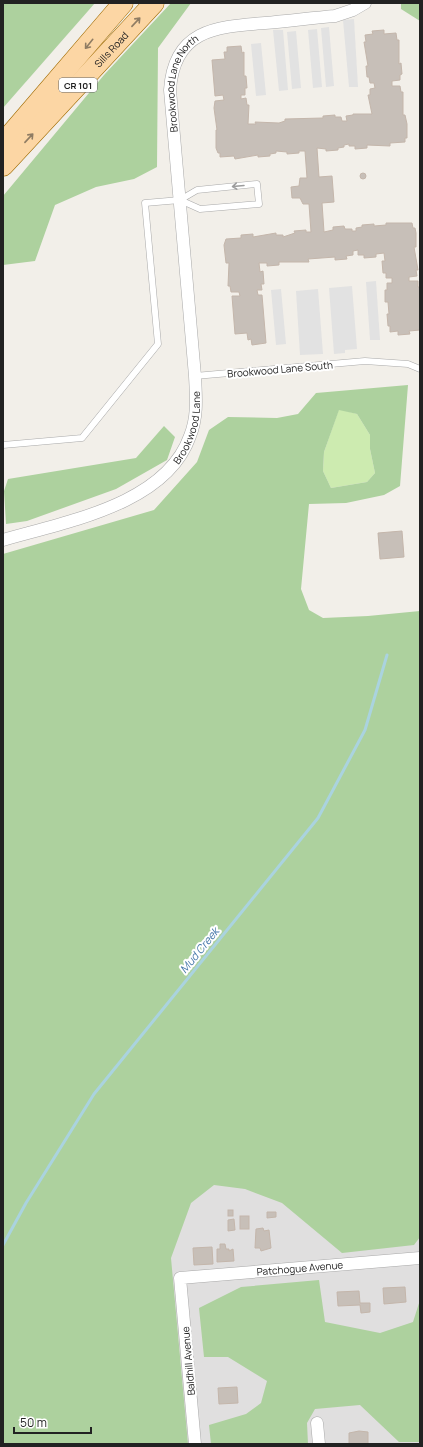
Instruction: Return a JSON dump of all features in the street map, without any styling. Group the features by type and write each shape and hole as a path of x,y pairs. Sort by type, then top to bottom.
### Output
{"main road":[{"name":"Sills Road","path":"3,143 123,3"},
{"name":"Sills Road","path":"3,166 154,3"}],"street":[{"name":"Brookwood Lane North","path":"180,200 170,90 172,70 182,51 200,34 221,27 335,16 353,10 365,3"},
{"name":"Brookwood Lane","path":"3,540 104,510 140,492 168,471 185,448 192,430 196,412 195,376 180,200"},
{"name":"Patchogue Avenue","path":"180,1278 420,1258"},
{"name":"Baldhill Avenue","path":"180,1278 195,1444"},
{"path":"317,1422 319,1444"}],"lane":[{"path":"3,445 82,438 158,344 145,203 180,200 197,190 257,184 259,204 200,209 180,200"},
{"name":"Brookwood Lane South","path":"195,376 365,362 408,364 420,369"}],"shaded area":[{"path":"354,19 358,87 349,87 343,20"},
{"path":"329,27 334,86 326,87 321,28"},
{"path":"317,29 322,87 313,88 308,30"},
{"path":"273,30 283,30 288,90 279,91"},
{"path":"296,31 301,88 292,89 287,32"},
{"path":"261,43 266,95 256,96 251,44"},
{"path":"376,281 380,340 370,340 366,282"},
{"path":"352,286 357,349 345,350 345,353 334,354 329,288"},
{"path":"281,289 286,344 276,345 271,290"},
{"path":"318,289 323,354 300,355 296,291"},
{"path":"420,1149 420,1444 179,1444 157,1171"}],"green space":[{"path":"3,3 95,3 3,108"},
{"path":"171,3 191,3 158,48 157,167 134,179 96,187 55,205 35,261 3,265 3,196 104,75"},
{"path":"401,3 420,3 420,21 401,9"},
{"path":"408,385 400,486 384,495 346,503 309,504 301,589 309,610 323,618 368,616 420,611 420,1237 414,1245 342,1253 282,1203 245,1189 214,1185 191,1203 171,1258 188,1444 3,1444 3,554 154,510 197,462 209,430 228,417 277,418 298,414 316,393","holes":["339,410 357,414 370,435 370,449 375,473 367,482 331,488 323,471 324,452"]},
{"path":"339,409 357,414 370,435 370,449 375,473 367,482 331,488 323,471 324,452"},
{"path":"164,426 175,437 167,460 116,489 27,521 6,524 4,491 8,479 136,458"},
{"path":"319,1280 325,1322 380,1333 413,1322 420,1300 420,1442 399,1442 360,1405 315,1409 307,1423 308,1444 211,1444 209,1425 246,1414 261,1403 267,1381 228,1357 204,1357 199,1308 241,1287"}],"building":[{"path":"384,30 384,34 396,33 397,40 399,40 399,64 401,63 402,74 400,75 400,80 392,81 392,86 400,86 401,92 403,92 403,115 405,115 407,124 407,138 405,138 405,142 390,143 390,146 367,145 367,148 355,149 355,146 349,146 349,144 338,148 338,150 326,151 326,149 317,148 319,177 332,176 334,202 322,203 324,232 333,230 333,227 344,226 345,229 352,229 352,231 356,231 356,228 362,227 362,225 374,224 374,226 386,225 386,223 412,223 416,233 416,247 414,247 418,270 416,270 417,276 409,277 409,281 418,281 418,287 420,287 420,330 409,331 410,334 398,335 398,331 390,332 387,314 389,314 388,302 385,302 385,290 387,290 387,283 392,283 392,278 386,278 386,273 383,273 382,261 385,261 384,253 376,254 376,257 364,258 364,255 358,255 358,250 353,251 353,255 346,256 347,259 335,260 335,257 308,259 309,262 279,262 279,265 267,266 267,263 259,263 260,272 263,271 264,284 261,284 262,290 257,290 258,295 262,295 266,343 252,345 251,339 248,340 247,333 235,334 232,296 240,296 239,292 231,292 230,286 228,286 229,263 226,263 224,245 226,239 241,238 241,235 253,234 253,237 276,233 276,235 283,235 283,237 295,233 294,231 306,230 306,232 311,232 309,204 303,204 300,198 292,198 291,187 299,186 300,178 307,178 305,151 287,154 287,152 276,151 276,153 270,154 270,156 258,157 258,155 235,159 234,156 220,157 220,153 218,153 216,148 217,130 214,108 215,101 224,100 223,95 215,96 212,60 225,59 224,52 227,52 227,47 241,46 242,53 244,52 244,76 246,76 247,88 245,88 245,95 241,95 241,99 246,98 247,105 249,105 248,124 256,124 255,122 279,123 285,121 285,119 323,118 323,116 335,115 335,117 341,117 342,121 347,121 346,116 353,114 372,114 368,95 370,95 370,89 375,88 374,83 370,83 369,77 367,77 366,66 368,66 364,42 366,42 365,35 373,34 372,31"},
{"path":"363,173 366,176 363,179 360,176"},
{"path":"402,531 404,557 380,559 378,533"},
{"path":"228,1210 233,1210 233,1216 228,1216"},
{"path":"267,1212 276,1212 276,1217 267,1218"},
{"path":"240,1216 249,1216 249,1229 240,1229"},
{"path":"234,1219 235,1230 228,1231 228,1220"},
{"path":"263,1228 264,1231 269,1230 271,1248 261,1251 260,1248 255,1248 256,1229"},
{"path":"220,1244 225,1244 226,1249 229,1249 229,1251 233,1249 234,1261 217,1262 217,1249 220,1249"},
{"path":"212,1247 213,1264 194,1265 193,1248"},
{"path":"405,1287 406,1302 384,1304 383,1288"},
{"path":"359,1291 360,1303 370,1303 370,1312 361,1313 360,1305 338,1306 337,1292"},
{"path":"237,1387 238,1403 219,1404 218,1388"},
{"path":"359,1431 368,1432 368,1444 349,1444 349,1433"}],"waterway":[{"name":"Mud Creek","path":"3,1245 26,1203 94,1094 318,818 365,730 387,655"}]}
